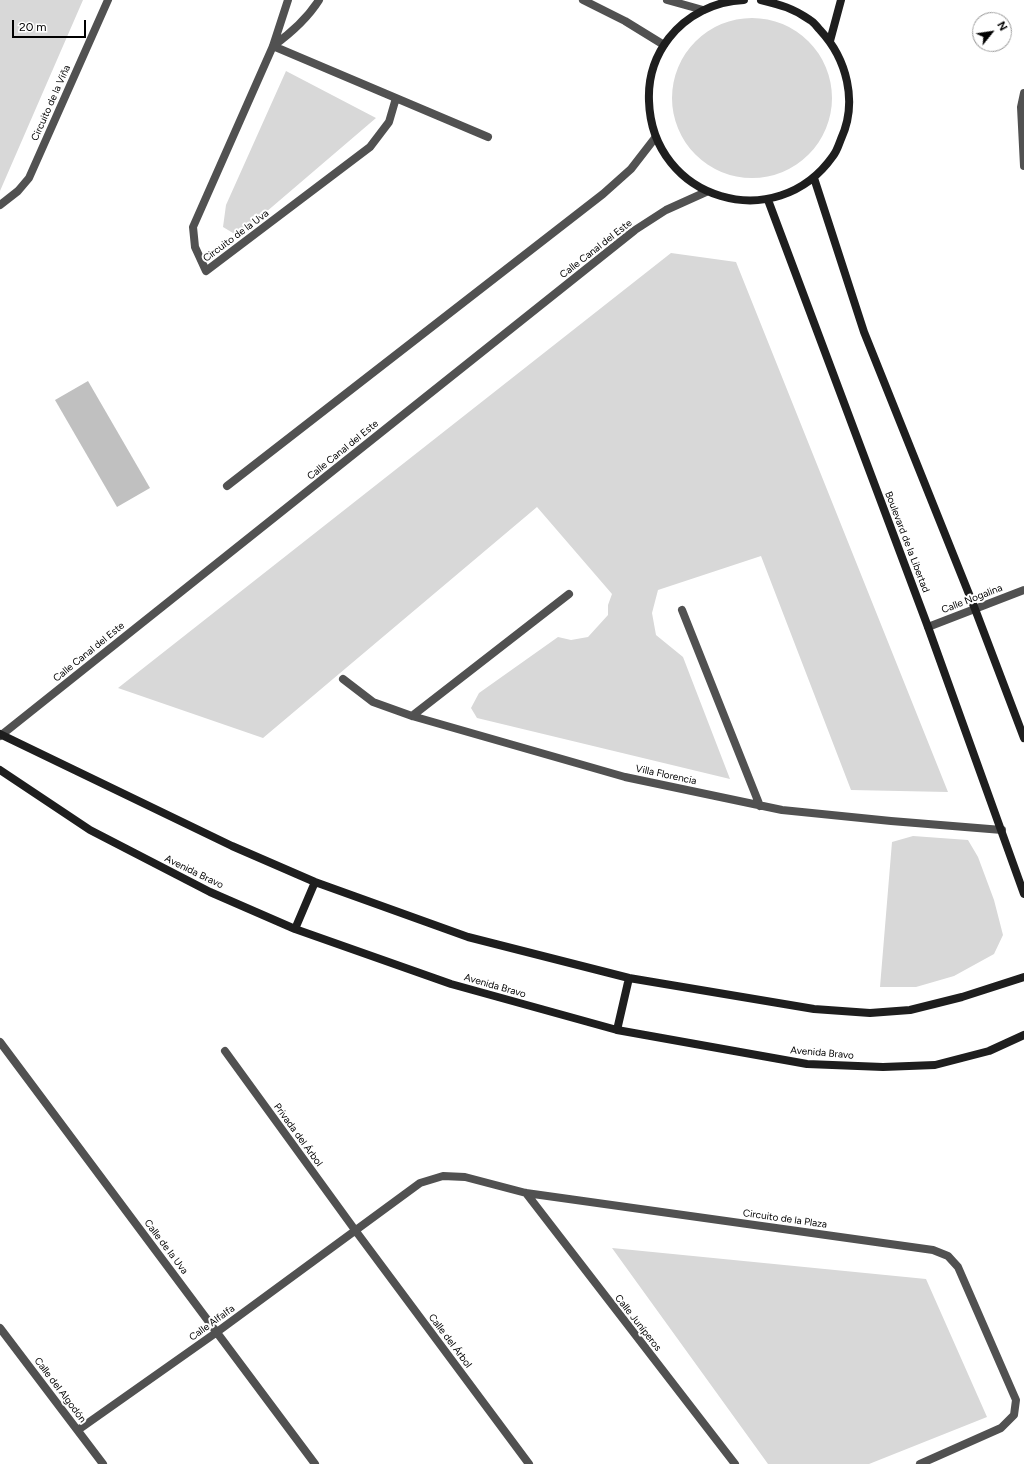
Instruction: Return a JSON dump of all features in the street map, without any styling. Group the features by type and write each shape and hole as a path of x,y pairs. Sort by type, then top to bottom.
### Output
{"main road":[{"path":"744,0 730,0 703,10 688,19 675,31 664,45 653,66 648,90 649,115 655,138 668,160 685,178 706,192 726,198 746,201 768,200 792,192 814,178 834,155 846,128 850,98 844,68 830,41 811,20 786,6 761,0"},
{"path":"830,41 841,0"},
{"path":"814,178 864,332 975,609 1024,738"},
{"name":"Boulevard de la Libertad","path":"768,200 928,627 1024,894"},
{"path":"1,735 232,846 315,882 468,937 629,978 814,1009 870,1013 910,1010 962,998 1024,977"},
{"name":"Avenida Bravo","path":"0,770 90,830 210,892 295,929 451,984 617,1030 807,1064 883,1067 935,1065 989,1052 1024,1035"},
{"path":"295,929 315,882"},
{"path":"617,1030 629,978"}],"street":[{"name":"Circuito de la Viña","path":"0,205 18,191 29,178 108,0"},
{"name":"Circuito de la Uva","path":"288,0 273,46 193,227 195,248 206,271 370,147 389,122 396,98"},
{"path":"273,46 295,30 313,10 319,0"},
{"path":"583,0 625,20 664,45"},
{"path":"667,0 703,10"},
{"path":"273,46 488,137"},
{"path":"1024,93 1021,107 1024,166"},
{"path":"227,486 603,194 631,169 655,138"},
{"name":"Calle Canal del Este","path":"1,735 635,230 666,210 706,192"},
{"name":"Calle Nogalina","path":"928,627 1024,590"},
{"path":"412,716 568,594"},
{"path":"682,610 760,806"},
{"name":"Villa Florencia","path":"343,679 373,702 412,716 625,776 782,810 1002,830"},
{"name":"Calle de la Uva","path":"0,1042 315,1464"},
{"name":"Privada del Árbol","path":"225,1051 355,1230"},
{"name":"Circuito de la Plaza","path":"355,1230 420,1183 443,1176 465,1177 526,1193 934,1250 948,1256 958,1266 1016,1400 1014,1415 1001,1428 920,1464"},
{"name":"Calle Juníperos","path":"526,1193 735,1464"},
{"name":"Calle Alfalfa","path":"78,1430 217,1332 355,1230"},
{"name":"Calle del Árbol","path":"355,1230 529,1464"},
{"name":"Calle del Algodón","path":"0,1328 103,1464"}],"shaded area":[{"path":"0,0 83,0 0,191"},
{"path":"744,18 760,18 783,24 809,41 826,67 832,90 832,106 826,129 809,155 783,172 760,178 744,178 721,172 701,160 690,149 678,129 672,106 672,90 678,67 690,47 701,36 721,24"},
{"path":"286,71 376,118 238,236 223,227 226,205"},
{"path":"671,253 736,262 948,792 851,790 761,556 658,590 652,613 656,635 683,657 730,779 477,718 471,708 479,693 558,637 571,640 588,637 608,615 608,605 612,594 537,507 263,738 118,688"},
{"path":"913,836 968,840 978,857 994,900 1003,935 994,954 954,976 916,987 880,987 892,842"},
{"path":"612,1248 926,1279 987,1417 869,1464 768,1464"}],"building":[{"path":"88,381 150,488 117,507 55,400"}]}
